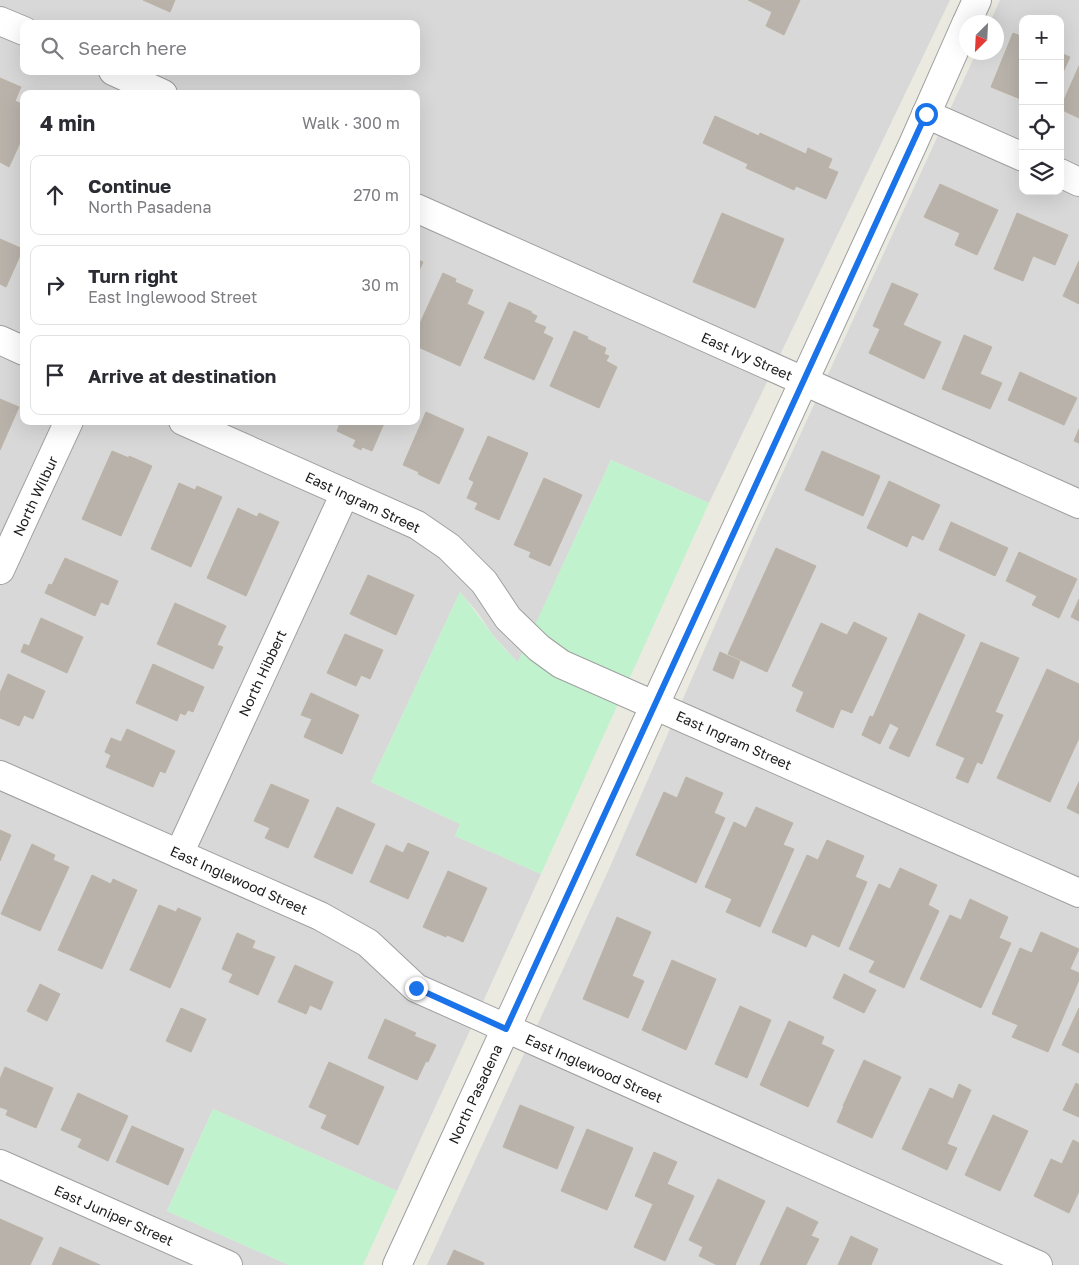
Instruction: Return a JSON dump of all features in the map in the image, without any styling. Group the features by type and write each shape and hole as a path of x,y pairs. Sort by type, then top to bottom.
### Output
{"street":[{"name":"North Pasadena","path":"970,15 977,0"},
{"path":"0,21 20,29"},
{"name":"North Pasadena","path":"397,1265 959,41"},
{"path":"122,75 154,90"},
{"path":"926,114 1019,155"},
{"path":"1064,175 1079,182"},
{"name":"East Ivy Street","path":"420,210 1079,504"},
{"path":"0,340 20,349"},
{"name":"North Wilbur","path":"0,570 67,425"},
{"name":"East Ingram Street","path":"192,425 417,525 449,547 484,582 508,618 539,648 561,664 1079,893"},
{"name":"North Hibbert","path":"179,854 345,493"},
{"name":"East Inglewood Street","path":"0,774 320,916 368,943 416,988 1038,1265"},
{"name":"East Juniper Street","path":"0,1164 228,1265"}],"shaded area":[{"path":"0,0 950,0 709,503 611,460 518,663 492,634 478,613 460,592 371,782 460,824 455,836 541,874 397,1191 213,1109 167,1211 289,1265 0,1265"},
{"path":"1000,0 1079,0 1079,1265 427,1265 609,869 759,524 973,60 1004,60 1004,15 993,15"}],"green space":[{"path":"611,460 709,503 541,874 455,836 460,824 371,782 460,592 495,638 518,662"},
{"path":"213,1109 397,1191 363,1265 289,1265 167,1211"}],"building":[{"path":"143,0 175,0 170,12"},
{"path":"748,0 800,0 784,35 766,26 772,12"},
{"path":"1013,33 1019,35 1019,98 991,87 1002,60 1004,60 1004,55"},
{"path":"1064,55 1070,57 1064,70"},
{"path":"1079,66 1079,118 1064,111 1064,100"},
{"path":"0,78 21,87 15,101 20,103 20,143 9,167 0,162"},
{"path":"715,116 759,136 760,133 806,154 808,148 832,159 828,168 838,172 826,199 796,186 794,190 746,168 748,164 703,143"},
{"path":"940,184 998,210 977,255 955,245 960,233 924,217"},
{"path":"722,213 784,239 755,308 693,282"},
{"path":"1017,213 1068,235 1055,265 1033,256 1023,281 994,269"},
{"path":"0,239 20,248 20,256 6,287 0,284"},
{"path":"1079,261 1079,304 1063,296"},
{"path":"443,273 456,279 455,282 473,290 467,304 484,312 460,366 420,348 420,323"},
{"path":"892,283 918,294 903,325 941,342 924,379 869,353 880,329 873,326"},
{"path":"509,302 537,316 534,322 546,327 543,333 553,338 534,380 484,358"},
{"path":"574,331 606,348 604,354 609,356 606,361 617,367 599,408 550,386"},
{"path":"964,335 992,347 980,374 1002,383 990,409 942,389"},
{"path":"1020,372 1077,398 1064,425 1008,400"},
{"path":"0,399 19,407 0,450"},
{"path":"426,412 464,429 439,484 403,465"},
{"path":"339,425 383,425 372,451 362,447 361,450 353,446 356,440 337,431"},
{"path":"1079,429 1079,443 1074,441"},
{"path":"488,436 528,453 499,520 475,509 478,503 467,498 474,482 469,479"},
{"path":"112,451 152,466 121,536 82,519"},
{"path":"822,451 880,476 863,516 805,490"},
{"path":"544,478 582,495 550,566 529,557 531,552 514,545"},
{"path":"889,481 940,505 923,540 912,535 907,547 867,528"},
{"path":"179,483 195,490 197,486 222,497 191,567 151,549"},
{"path":"238,508 257,517 259,513 279,522 246,596 207,578"},
{"path":"951,522 1008,548 995,576 939,550"},
{"path":"776,548 816,566 767,672 728,654"},
{"path":"1019,552 1077,579 1059,618 1032,605 1037,596 1006,581"},
{"path":"65,558 118,581 108,605 101,602 95,616 45,593 49,584 52,585"},
{"path":"368,575 414,595 396,635 350,614"},
{"path":"1079,599 1079,621 1071,617"},
{"path":"175,603 226,626 217,645 223,647 213,669 157,644"},
{"path":"919,613 965,635 909,757 889,748 899,728 890,723 880,744 862,735 870,716 873,717"},
{"path":"41,618 83,637 67,673 21,652 24,644 29,646"},
{"path":"854,622 887,638 852,713 841,709 833,728 796,711 804,692 792,686 821,623 847,635"},
{"path":"345,634 383,650 370,679 361,675 356,686 327,673"},
{"path":"981,642 1019,658 995,712 1003,715 982,764 977,762 968,783 956,778 965,758 936,745"},
{"path":"720,652 740,661 733,679 713,670"},
{"path":"153,664 204,687 193,712 188,710 185,715 180,713 177,721 136,703"},
{"path":"1047,669 1079,684 1079,738 1050,802 997,778"},
{"path":"8,674 45,691 33,719 24,715 19,726 0,718 0,693"},
{"path":"311,693 359,715 342,754 304,737 312,719 301,715"},
{"path":"127,729 175,751 165,773 160,771 153,787 106,767 111,755 105,752 111,738 121,742"},
{"path":"686,777 723,793 714,813 725,818 696,883 636,855 664,792 677,798"},
{"path":"1079,782 1079,814 1067,808"},
{"path":"271,784 309,800 288,848 265,838 270,828 254,821"},
{"path":"337,807 375,824 352,874 314,857"},
{"path":"756,807 793,823 783,845 794,849 760,927 726,912 732,899 705,887 734,822 746,828"},
{"path":"0,830 11,835 0,861"},
{"path":"827,840 864,856 855,877 867,882 839,947 812,934 806,947 772,932 807,855 818,860"},
{"path":"408,843 429,852 408,899 370,882 386,845 403,853"},
{"path":"32,844 55,855 53,860 69,867 40,931 1,914"},
{"path":"900,868 937,885 928,905 939,911 904,988 869,972 875,961 849,949 879,884 890,889"},
{"path":"448,871 487,888 463,942 423,927"},
{"path":"92,875 111,884 113,879 137,890 102,969 58,950"},
{"path":"970,899 1008,917 999,938 1011,943 981,1008 920,979 950,915 961,920"},
{"path":"159,905 176,912 178,908 201,918 170,988 130,970"},
{"path":"617,917 651,932 632,976 644,981 628,1018 583,999"},
{"path":"1041,932 1079,949 1070,969 1079,973 1079,980 1048,1052 1012,1037 1018,1025 992,1014 1020,948 1032,953"},
{"path":"237,933 255,941 252,948 275,957 258,995 229,982 233,974 222,969"},
{"path":"672,960 716,979 686,1050 642,1030"},
{"path":"295,965 333,982 321,1010 310,1005 306,1014 278,1002"},
{"path":"844,974 876,990 864,1013 833,998"},
{"path":"40,984 60,994 47,1021 27,1011"},
{"path":"740,1006 771,1020 747,1078 715,1064"},
{"path":"181,1008 206,1019 191,1052 166,1041"},
{"path":"1079,1008 1079,1053 1062,1045"},
{"path":"385,1019 416,1033 414,1036 436,1045 417,1080 368,1058"},
{"path":"789,1021 824,1037 821,1044 834,1050 808,1107 760,1085"},
{"path":"864,1060 901,1077 872,1138 837,1122"},
{"path":"329,1062 384,1087 358,1145 321,1128 327,1115 309,1107"},
{"path":"5,1067 53,1088 36,1128 6,1115 8,1110 0,1107 0,1079"},
{"path":"1076,1083 1079,1085 1079,1117 1063,1110"},
{"path":"959,1084 971,1090 947,1144 957,1148 947,1170 902,1149 930,1088 953,1099"},
{"path":"78,1093 128,1116 108,1161 78,1147 82,1139 61,1130"},
{"path":"520,1105 574,1127 557,1169 503,1147"},
{"path":"993,1115 1028,1131 1000,1191 965,1175"},
{"path":"132,1126 184,1149 168,1185 116,1162"},
{"path":"587,1129 633,1148 607,1210 561,1191"},
{"path":"1073,1140 1079,1143 1079,1191 1069,1213 1034,1196 1051,1159 1062,1164"},
{"path":"654,1152 677,1162 667,1184 694,1196 665,1261 634,1247 653,1204 635,1196"},
{"path":"718,1179 765,1201 735,1265 717,1265 699,1256 703,1247 689,1240"},
{"path":"787,1207 818,1222 811,1236 819,1239 806,1265 760,1265"},
{"path":"0,1219 43,1238 30,1265 0,1265"},
{"path":"851,1236 878,1249 871,1265 838,1265"},
{"path":"60,1247 100,1265 52,1265"},
{"path":"454,1250 484,1263 483,1265 447,1265"}],"route":[{"path":"416,988 506,1029 926,114"}]}
